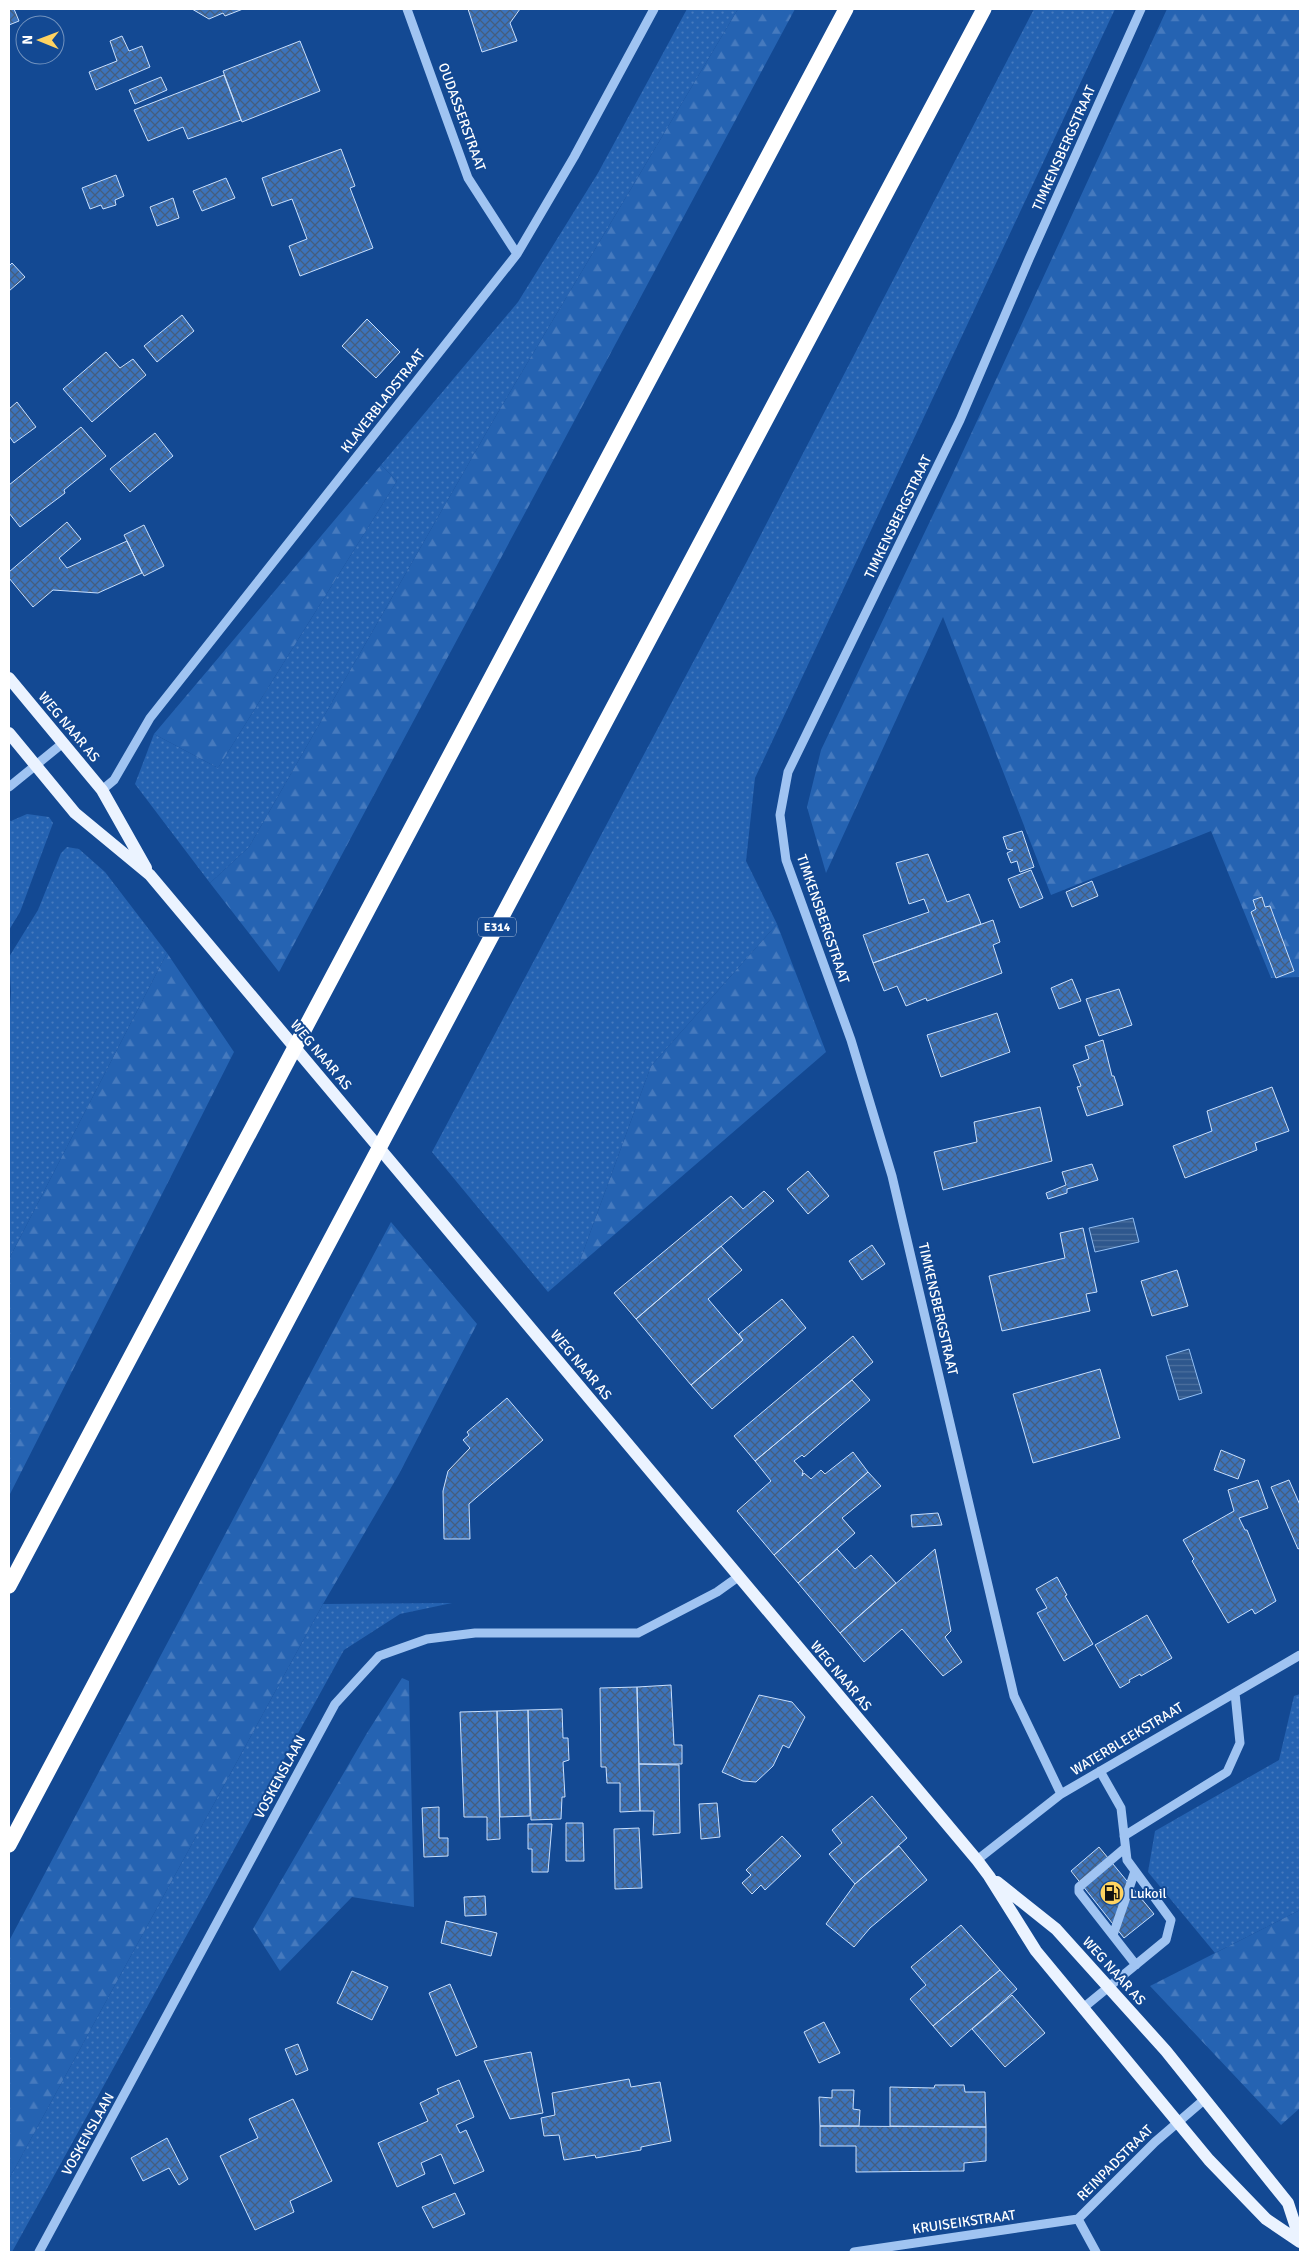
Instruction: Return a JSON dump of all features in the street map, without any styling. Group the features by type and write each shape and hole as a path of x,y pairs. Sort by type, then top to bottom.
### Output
{"highway":[{"path":"9,1586 846,9"},
{"name":"E314","path":"9,1845 984,9"}],"main road":[{"name":"WEG NAAR AS","path":"9,678 102,790 150,875"},
{"name":"WEG NAAR AS","path":"9,733 75,813 150,875 977,1860 1036,1951 1209,2160 1266,2219 1300,2241"},
{"name":"WEG NAAR AS","path":"989,1876 1056,1929 1166,2051 1288,2203 1300,2241"}],"street":[{"name":"OUDASSERSTRAAT","path":"407,9 468,178 517,254"},
{"name":"KLAVERBLADSTRAAT","path":"102,790 114,780 150,718 517,254 574,157 654,9"},
{"name":"TIMKENSBERGSTRAAT","path":"1061,1794 1014,1696 892,1176 851,1040 786,860 780,815 788,772 960,420 1141,9"},
{"path":"9,787 63,743"},
{"name":"VOSKENSLAAN","path":"39,2252 335,1704 379,1656 427,1639 475,1634 638,1633 717,1592 738,1577"},
{"name":"WATERBLEEKSTRAAT","path":"977,1860 1061,1794 1300,1655"},
{"path":"1124,1836 1227,1772 1240,1743 1235,1693"},
{"path":"1083,2008 1166,1940 1171,1920 1126,1860 1121,1808 1100,1771"},
{"path":"1126,1848 1079,1887 1079,1892 1136,1965"},
{"path":"1113,1935 1134,1871"},
{"path":"1178,2121 1205,2099"},
{"name":"REINPADSTRAAT","path":"1096,2252 1078,2219 1178,2121"},
{"name":"KRUISEIKSTRAAT","path":"854,2252 1078,2219"}],"green space":[{"path":"687,9 738,9 497,414 249,847 210,883 135,784 154,734 218,768 397,481 381,465 518,302 598,173"},
{"path":"738,9 795,9 279,972 210,883 249,847 497,414"},
{"path":"1034,9 1115,9 755,778 746,861 777,924 651,1066 578,1266 548,1292 432,1152 746,563"},
{"path":"1167,9 1300,9 1300,977 1271,978 1211,831 1051,895 943,617 826,873 807,807 821,750 953,473"},
{"path":"381,465 397,481 218,768 154,734"},
{"path":"27,814 49,817 53,823 20,912 9,930 9,820 11,821"},
{"path":"67,847 79,849 105,872 167,953 9,1259 9,1025 11,992 9,957 38,910 61,853"},
{"path":"777,924 826,1052 578,1266 651,1066"},
{"path":"167,953 234,1052 9,1496 9,1259"},
{"path":"391,1222 477,1324 399,1474 323,1604 9,2179 9,1941"},
{"path":"452,1603 400,1614 344,1650 12,2252 9,2252 9,2179 323,1604"},
{"path":"402,1678 409,1681 414,1907 352,1897 280,1971 253,1929 367,1733"},
{"path":"1300,1694 1300,1910 1215,1953 1148,1872 1155,1831 1279,1760 1294,1696"},
{"path":"1300,1910 1300,2108 1281,2125 1150,1986"}],"shaded area":[{"path":"1133,1218 1139,1242 1095,1252 1089,1228"},
{"path":"1189,1349 1202,1393 1179,1400 1166,1356"}],"building":[{"path":"9,9 14,9 16,15 15,23 9,25"},
{"path":"192,9 243,9 225,16 223,13 209,19"},
{"path":"468,9 520,9 510,23 517,41 482,52"},
{"path":"122,36 129,51 142,46 150,67 96,90 89,72 117,61 110,41"},
{"path":"300,41 320,91 242,122 223,71"},
{"path":"224,75 241,120 188,139 183,127 148,141 134,110"},
{"path":"161,77 167,90 135,104 129,90"},
{"path":"341,149 355,186 350,188 373,248 300,276 289,246 307,239 292,199 272,206 262,178"},
{"path":"116,175 124,196 115,200 116,205 103,209 101,205 90,209 82,188"},
{"path":"226,178 235,198 202,211 193,191"},
{"path":"173,198 179,218 157,226 150,207"},
{"path":"12,263 25,277 9,291 9,266"},
{"path":"182,315 194,331 157,362 144,346"},
{"path":"367,319 400,352 376,378 342,346"},
{"path":"106,352 120,368 133,359 146,375 92,422 63,389"},
{"path":"17,402 36,427 14,443 9,436 9,409"},
{"path":"81,427 106,456 64,490 65,493 20,527 9,513 9,485"},
{"path":"155,433 173,456 130,492 110,469"},
{"path":"67,522 81,539 59,558 67,568 127,541 142,573 98,593 53,590 33,607 9,578 9,572"},
{"path":"144,525 164,566 144,576 124,535"},
{"path":"1022,831 1034,867 1020,872 1017,861 1011,863 1007,853 1013,850 1007,849 1003,837"},
{"path":"928,854 947,902 969,894 981,924 873,963 863,935 929,912 924,899 909,904 896,863"},
{"path":"1031,870 1043,898 1020,908 1008,879"},
{"path":"1092,881 1098,896 1072,907 1066,892"},
{"path":"1262,897 1265,907 1270,906 1294,971 1276,978 1251,912 1256,909 1253,900"},
{"path":"993,920 1000,942 993,945 1002,973 927,1001 926,998 906,1006 897,986 884,991 873,963"},
{"path":"1072,979 1081,1001 1059,1009 1051,988"},
{"path":"1119,989 1132,1025 1099,1036 1086,999"},
{"path":"997,1013 1010,1052 941,1077 927,1035"},
{"path":"1103,1040 1112,1076 1114,1076 1123,1105 1087,1116 1077,1087 1081,1086 1073,1065 1089,1059 1085,1046"},
{"path":"1272,1087 1289,1131 1255,1143 1257,1150 1185,1178 1173,1146 1212,1131 1207,1111"},
{"path":"1040,1107 1052,1161 943,1190 934,1152 977,1142 974,1122"},
{"path":"1092,1164 1098,1180 1067,1189 1067,1193 1048,1199 1046,1193 1066,1185 1062,1172"},
{"path":"808,1171 829,1196 808,1214 787,1189"},
{"path":"764,1191 774,1201 636,1319 614,1293 731,1196 743,1209"},
{"path":"1083,1228 1097,1292 1086,1294 1090,1311 1002,1331 989,1276 1065,1258 1060,1233"},
{"path":"872,1245 885,1264 862,1280 849,1261"},
{"path":"721,1246 742,1270 708,1299 743,1340 691,1385 636,1319"},
{"path":"1177,1270 1188,1306 1152,1316 1141,1281"},
{"path":"782,1299 806,1328 712,1409 691,1385 743,1340 739,1334"},
{"path":"853,1336 873,1362 755,1461 734,1436"},
{"path":"1100,1369 1120,1438 1033,1463 1013,1394"},
{"path":"852,1380 870,1400 804,1457 802,1455 794,1461 803,1471 802,1476 804,1473 811,1479 821,1470 825,1474 853,1452 868,1472 774,1555 737,1511 771,1481 755,1461"},
{"path":"507,1398 543,1440 469,1504 470,1539 444,1539 443,1491 448,1471 470,1448 463,1440 469,1435 467,1432"},
{"path":"1221,1450 1245,1460 1238,1479 1214,1470"},
{"path":"868,1472 881,1486 842,1518 855,1533 798,1583 774,1555"},
{"path":"1258,1480 1268,1508 1239,1518 1245,1530 1247,1530 1276,1601 1255,1614 1252,1609 1228,1623 1192,1561 1194,1559 1183,1540 1234,1511 1228,1490"},
{"path":"1289,1480 1300,1505 1300,1548 1298,1549 1271,1487"},
{"path":"938,1513 942,1525 912,1527 911,1515"},
{"path":"837,1549 855,1569 871,1555 896,1583 840,1633 798,1583"},
{"path":"935,1549 951,1631 945,1637 962,1662 943,1676 902,1629 864,1662 840,1633"},
{"path":"1057,1577 1067,1595 1065,1596 1093,1644 1064,1661 1037,1613 1047,1608 1036,1589"},
{"path":"1147,1615 1172,1658 1141,1676 1140,1674 1129,1680 1130,1682 1120,1688 1095,1645"},
{"path":"671,1685 674,1745 682,1745 682,1764 639,1764 637,1687"},
{"path":"637,1687 640,1811 620,1812 620,1783 607,1783 606,1767 601,1767 600,1688"},
{"path":"759,1695 792,1702 805,1717 789,1748 783,1745 773,1766 756,1782 743,1781 722,1772"},
{"path":"562,1709 563,1738 568,1738 569,1760 563,1762 565,1797 562,1797 561,1819 531,1820 528,1710"},
{"path":"528,1710 530,1816 500,1817 497,1711"},
{"path":"497,1711 500,1839 487,1840 487,1817 464,1817 460,1712"},
{"path":"639,1764 679,1765 680,1833 653,1835 654,1811 640,1811"},
{"path":"872,1796 907,1838 855,1884 829,1854 842,1843 832,1830"},
{"path":"717,1803 720,1837 701,1839 699,1804"},
{"path":"439,1807 439,1838 448,1838 448,1856 424,1857 422,1808"},
{"path":"566,1823 583,1823 584,1861 566,1861"},
{"path":"528,1824 552,1824 548,1872 532,1872 532,1849 528,1849"},
{"path":"639,1828 642,1888 615,1889 614,1829"},
{"path":"782,1836 801,1856 765,1890 761,1885 752,1894 742,1883 751,1875 746,1870"},
{"path":"899,1846 927,1880 870,1928 854,1947 826,1924 855,1884"},
{"name":"Lukoil","path":"1099,1847 1154,1914 1124,1938 1071,1871"},
{"path":"485,1896 486,1915 465,1916 464,1897"},
{"path":"446,1921 497,1933 491,1956 441,1943"},
{"path":"961,1925 1000,1970 933,2026 910,1999 926,1985 911,1967"},
{"path":"1000,1970 1017,1989 951,2047 933,2026"},
{"path":"352,1971 388,1987 372,2020 337,2003"},
{"path":"450,1984 477,2047 456,2056 429,1993"},
{"path":"1012,1995 1045,2033 1005,2067 972,2029"},
{"path":"824,2022 840,2053 819,2063 804,2032"},
{"path":"298,2044 308,2070 296,2075 285,2049"},
{"path":"531,2052 543,2113 510,2119 484,2061"},
{"path":"629,2079 631,2087 660,2082 671,2141 641,2147 641,2150 596,2158 595,2155 564,2160 559,2135 544,2136 541,2118 555,2115 552,2093"},
{"path":"459,2080 474,2117 456,2125 460,2133 466,2130 484,2171 454,2184 441,2154 421,2163 425,2174 397,2187 378,2143 428,2121 420,2103 439,2094 437,2089"},
{"path":"935,2085 964,2085 965,2092 985,2092 986,2127 890,2126 890,2087 934,2088"},
{"path":"832,2090 854,2090 853,2109 860,2110 859,2126 820,2126 819,2097 832,2098"},
{"path":"293,2099 332,2181 290,2201 294,2212 255,2230 220,2156 258,2138 249,2119"},
{"path":"820,2126 986,2127 986,2161 964,2163 964,2171 856,2172 856,2146 820,2146"},
{"path":"167,2138 188,2179 179,2185 169,2168 143,2181 131,2158"},
{"path":"455,2193 465,2214 433,2228 422,2207"}],"place":[{"name":"Lukoil","path":"1112,1893"}]}
